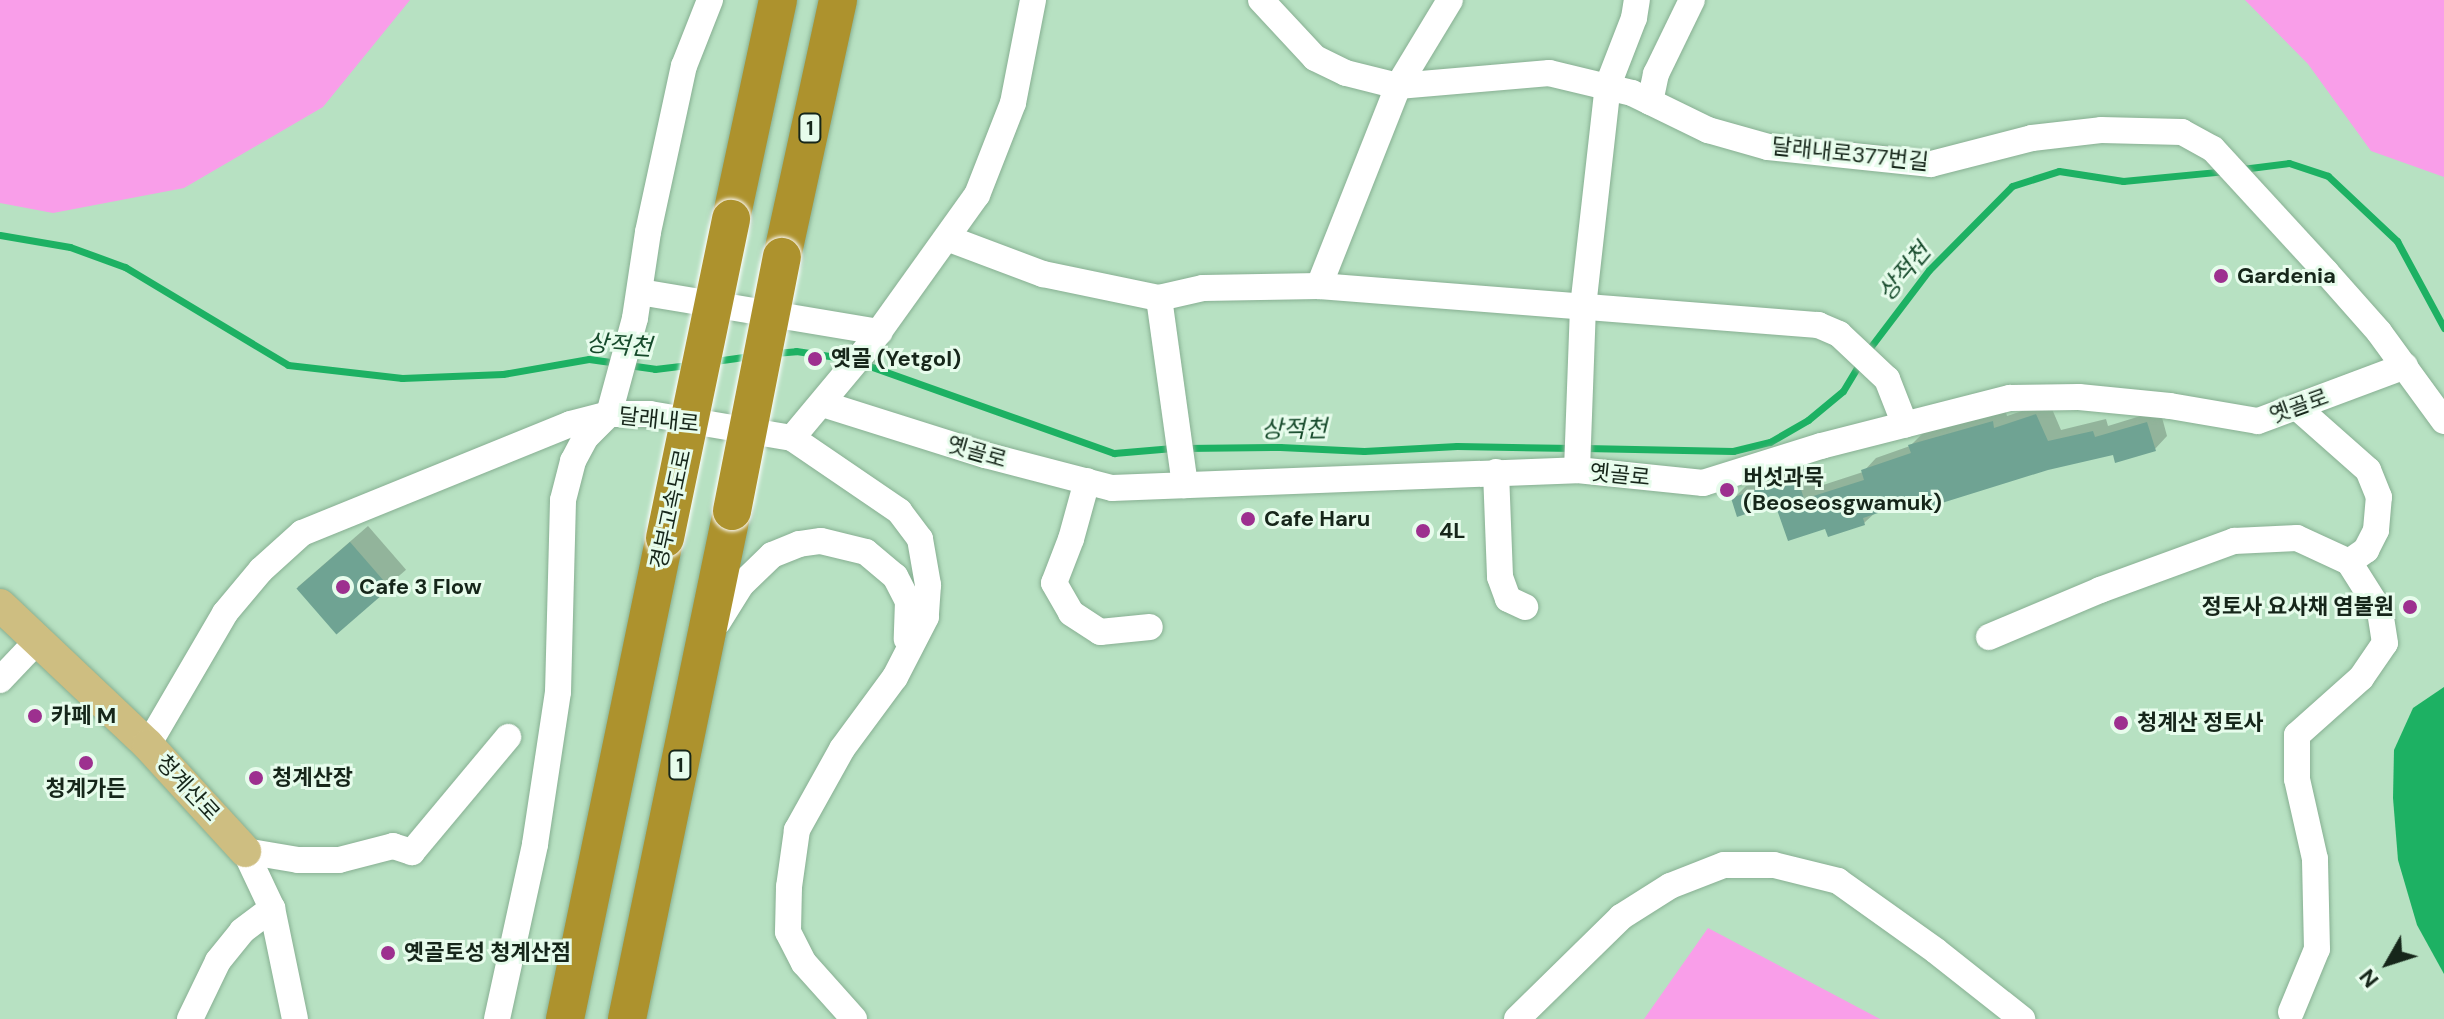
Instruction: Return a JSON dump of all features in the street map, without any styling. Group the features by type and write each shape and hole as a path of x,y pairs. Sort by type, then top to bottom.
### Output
{"highway":[{"name":"경부고속도로","path":"565,1019 778,0"},
{"name":"1","path":"627,1019 782,257 838,0"}],"main road":[{"name":"청계산로","path":"0,605 148,745 245,851"}],"street":[{"path":"497,1019 535,844 558,692 563,500 573,461 585,438 609,414 638,305 648,232 684,66 710,0"},
{"path":"854,1019 804,963 788,932 789,887 797,830 842,749 895,677 926,617 928,585 920,539 899,511 792,438 874,339 977,195 1013,103 1033,0"},
{"name":"달래내로377번길","path":"1261,0 1315,58 1346,73 1398,86 1549,73 1608,85 1708,130 1768,147 1931,164 2032,138 2101,130 2182,132 2213,149 2257,197 2405,366 2444,421"},
{"path":"1319,286 1398,86 1450,0"},
{"path":"1577,470 1583,307 1608,85 1634,18 1637,0"},
{"path":"1650,102 1656,74 1692,0"},
{"path":"947,238 1043,274 1159,298 1203,288 1319,286 1818,325 1846,340 1891,384 1905,425"},
{"path":"1159,298 1183,474"},
{"path":"638,305 874,339"},
{"name":"옛골로","path":"823,404 985,455 1112,488 1183,474 1577,470 1703,483 2010,398 2079,397 2170,406 2258,421 2405,366"},
{"path":"2298,408 2368,470 2379,497 2376,530 2366,550 2349,562"},
{"name":"달래내로","path":"148,745 225,613 261,570 302,533 570,424 609,414 650,414 792,438"},
{"path":"1496,472 1500,577 1508,599 1525,607"},
{"path":"1087,481 1071,539 1054,583 1071,613 1100,632 1150,627"},
{"path":"1989,637 2100,590 2234,541 2297,538 2349,562 2380,611 2385,643 2361,678 2297,735 2297,779 2315,859 2317,949 2291,1012"},
{"path":"702,658 728,602 753,571 772,555 799,544 821,541 866,552 883,563 904,590 910,618 907,643 895,677"},
{"path":"2,675 39,639"},
{"path":"245,851 298,860 339,860 393,846 412,852 508,737"},
{"name":"청계산로","path":"245,851 272,908 295,1019"},
{"path":"1517,1019 1621,917 1670,886 1724,865 1774,865 1838,881 1936,951 2022,1019"},
{"path":"190,1019 218,961 242,931 272,908"}],"shaded area":[{"path":"0,0 410,0 323,107 184,188 53,213 0,203"},
{"path":"2245,0 2444,0 2444,177 2371,151 2308,64"},
{"path":"2444,687 2444,974 2417,925 2398,860 2393,798 2394,750 2413,708"},
{"path":"1708,928 1880,1019 1644,1019"}],"building":[{"path":"2036,414 2048,441 2093,431 2095,437 2147,422 2156,451 2115,463 2113,455 2048,470 1929,507 1926,497 1863,518 1865,525 1828,537 1825,529 1788,541 1775,504 1737,517 1731,498 1797,476 1804,499 1864,480 1861,470 1911,453 1908,445 1993,421 1994,428"},
{"name":"Cafe 3 Flow","path":"350,542 390,588 336,635 296,589"}],"waterway":[{"name":"상적천","path":"2242,169 2289,163 2328,176 2397,241 2444,328"},
{"name":"상적천","path":"1866,353 1929,270 2012,186 2059,171 2123,181 2226,171"},
{"name":"상적천","path":"0,235 70,247 125,267 288,365 402,378 503,374 589,359 616,363"},
{"name":"상적천","path":"775,353 796,351 849,359"},
{"name":"상적천","path":"715,361 751,356"},
{"name":"상적천","path":"861,363 1114,453 1173,448"},
{"name":"상적천","path":"1585,448 1733,451 1770,442 1808,420 1843,391 1860,363"},
{"name":"상적천","path":"628,365 655,369 687,365"},
{"name":"상적천","path":"1185,448 1280,447 1364,451 1457,446 1573,448"}],"place":[{"name":"Gardenia","path":"2221,276"},
{"name":"옛골 (Yetgol)","path":"815,359"},
{"name":"버섯과묵 (Beoseosgwamuk)","path":"1727,490"},
{"name":"Cafe Haru","path":"1248,519"},
{"name":"4L","path":"1423,531"},
{"name":"Cafe 3 Flow","path":"343,587"},
{"name":"정토사 요사채 염불원","path":"2410,607"},
{"name":"카페 M","path":"35,716"},
{"name":"청계산 정토사","path":"2121,723"},
{"name":"청계가든","path":"86,763"},
{"name":"청계산장","path":"256,778"},
{"name":"옛골토성 청계산점","path":"388,953"}]}
